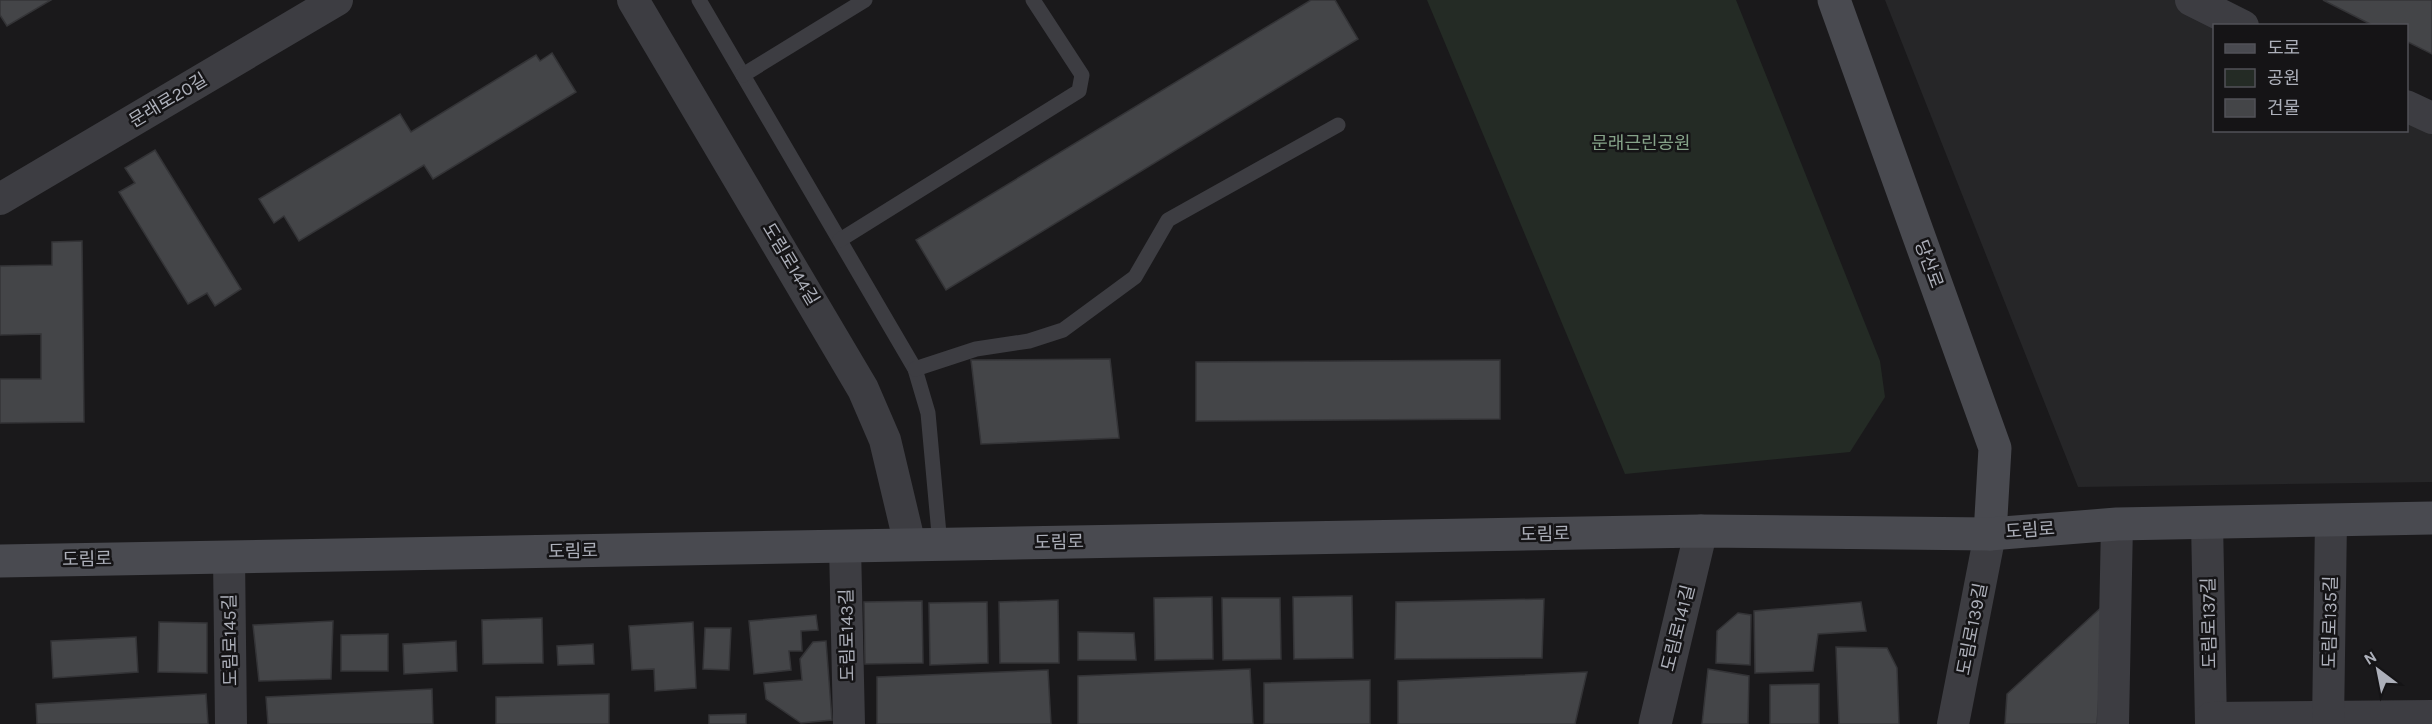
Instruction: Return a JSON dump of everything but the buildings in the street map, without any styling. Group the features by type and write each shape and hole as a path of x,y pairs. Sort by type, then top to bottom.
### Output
{"main road":[{"name":"당산로","path":"1834,0 1995,448 1990,534"},
{"name":"도림로","path":"0,561 1701,531 1990,534 2117,524 2432,518"}],"street":[{"name":"문래로20길","path":"0,199 337,0"},
{"name":"도림로144길","path":"633,0 863,389 925,545"},
{"path":"2191,0 2239,24"},
{"path":"2408,107 2432,118"},
{"name":"도림로135길","path":"2328,720 2331,520"},
{"name":"도림로137길","path":"2207,522 2211,721"},
{"path":"2113,724 2117,524"},
{"name":"도림로141길","path":"1655,724 1701,531"},
{"name":"도림로139길","path":"1953,724 1990,534"},
{"name":"도림로143길","path":"845,546 849,724"},
{"name":"도림로145길","path":"229,557 231,724"},
{"path":"2211,721 2432,716"}],"lane":[{"path":"699,0 915,369 928,413 925,545"},
{"path":"743,75 864,0"},
{"path":"840,240 1079,91 1083,75 1033,0"},
{"path":"915,369 976,349 1029,340 1063,330 1135,277 1168,220 1338,125"}],"shaded area":[{"path":"1885,0 2180,0 2213,25 2213,132 2408,132 2408,109 2432,121 2432,482 2078,487"}],"green space":[{"name":"문래근린공원","path":"1427,0 1736,0 1880,361 1885,397 1850,452 1625,474"}]}
